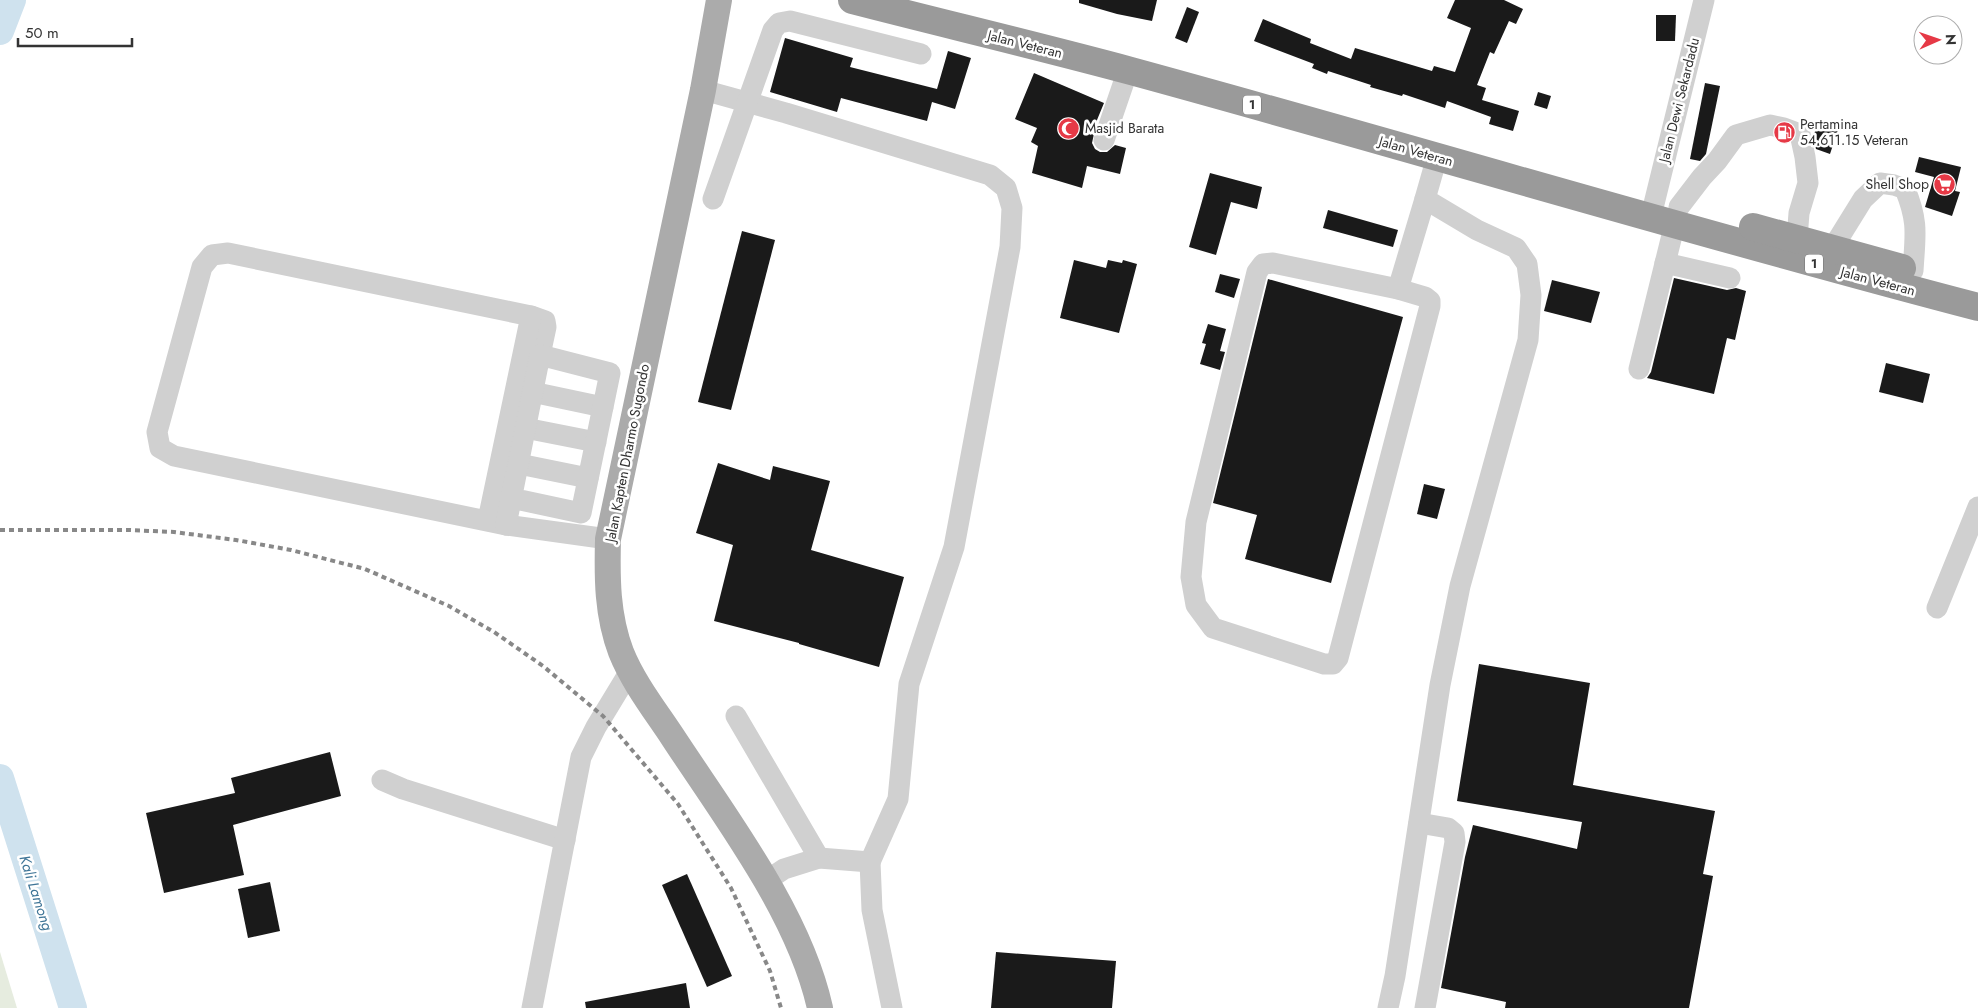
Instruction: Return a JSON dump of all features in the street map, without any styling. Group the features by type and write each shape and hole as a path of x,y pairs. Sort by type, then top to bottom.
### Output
{"highway":[{"name":"Jalan Veteran","path":"852,0 1128,70 1437,157 1665,211 1798,239 1978,289"},
{"name":"Jalan Veteran","path":"919,0 1392,124 1665,211 1809,263 1978,307"}],"main road":[{"name":"Jalan Kapten Dharmo Sugondo","path":"718,0 703,90 608,539 607,589 614,629 621,652 630,671 766,881 800,946 815,984 820,1008"}],"street":[{"name":"Jalan Dewi Sekardadu","path":"1639,369 1665,262 1665,211 1704,0"},
{"path":"713,199 773,30 779,23 790,22 921,54"},
{"path":"1104,140 1128,70"},
{"path":"703,90 747,104 786,113 990,175 1006,188 1012,208 1010,247 954,547 909,684 898,799 870,862 872,910 892,1008"},
{"path":"1665,211 1717,161 1736,135 1770,125 1800,134 1808,183 1799,213 1798,239"},
{"path":"1398,289 1437,157"},
{"path":"1832,249 1863,199 1880,183 1894,185 1904,189 1913,208 1916,226 1913,271"},
{"path":"1388,1008 1395,976 1440,685 1460,586 1528,340 1531,295 1527,264 1516,248 1476,230 1425,199"},
{"path":"497,522 512,498 546,327 545,321 531,316 228,253 212,255 202,267 157,432 160,448 174,456 497,522 608,539"},
{"path":"1665,262 1730,278"},
{"path":"1273,263 1398,289 1425,297 1430,300 1430,306 1338,658 1333,664 1324,664 1213,628 1196,605 1191,577 1196,522 1257,272 1263,264 1273,263"},
{"path":"497,522 531,316"},
{"path":"512,498 581,513 610,372 540,355"},
{"path":"532,392 603,407"},
{"path":"525,428 596,442"},
{"path":"518,464 588,478"},
{"path":"1937,608 1978,507"},
{"path":"532,1008 581,756 630,671"},
{"path":"736,716 819,858"},
{"path":"382,780 403,789 565,840"},
{"path":"1419,823 1448,828 1454,833 1455,842 1425,1008"},
{"path":"766,881 784,869 819,858 870,862"}],"shaded area":[{"path":"0,952 17,1008 0,1008"}],"building":[{"path":"1079,0 1157,0 1152,21 1117,14 1079,3"},
{"path":"1455,0 1504,0 1523,9 1516,24 1509,21 1494,54 1490,52 1477,85 1486,88 1482,100 1519,111 1513,131 1489,124 1491,117 1447,101 1445,108 1403,94 1402,96 1370,87 1371,85 1328,71 1327,74 1312,68 1314,64 1254,41 1263,19 1311,39 1310,43 1351,59 1355,48 1432,71 1434,66 1455,72 1471,28 1447,18"},
{"path":"1187,7 1199,12 1187,43 1175,38"},
{"path":"1656,15 1676,15 1675,41 1656,41"},
{"path":"785,38 853,58 850,67 937,89 948,51 971,58 955,109 932,102 927,121 841,98 837,112 770,92"},
{"path":"1034,73 1104,103 1097,120 1092,143 1095,149 1100,152 1107,152 1115,145 1126,148 1120,174 1087,166 1082,188 1032,173 1038,146 1031,142 1037,128 1015,119"},
{"path":"1705,83 1720,86 1706,154 1700,161 1690,159"},
{"path":"1538,92 1551,96 1547,109 1534,105"},
{"path":"1819,120 1839,127 1830,154 1816,149 1813,137"},
{"name":"Shell Shop","path":"1919,157 1961,167 1955,191 1960,192 1952,216 1925,207 1934,177 1915,172"},
{"path":"1210,173 1262,187 1257,209 1231,202 1216,255 1189,247"},
{"path":"1328,210 1398,230 1393,247 1323,228"},
{"path":"742,231 775,240 731,410 698,402"},
{"path":"1074,260 1106,268 1108,260 1122,263 1123,260 1137,264 1119,333 1060,318"},
{"path":"1220,274 1240,279 1234,298 1215,292"},
{"path":"1674,278 1727,290 1736,288 1746,291 1735,340 1727,338 1714,394 1647,378 1651,372"},
{"path":"1268,279 1403,317 1331,583 1245,559 1257,515 1213,503"},
{"path":"1552,280 1600,292 1591,323 1544,311"},
{"path":"1208,324 1226,329 1220,351 1225,352 1220,370 1200,364 1206,344 1202,343"},
{"path":"1886,363 1930,374 1923,403 1879,392"},
{"path":"718,463 770,480 773,466 830,481 811,550 904,577 879,667 799,643 714,621 733,545 696,533"},
{"path":"1424,484 1445,489 1437,519 1417,514"},
{"path":"1479,664 1590,683 1573,785 1715,811 1703,874 1713,876 1689,1008 1505,1008 1506,1002 1441,988 1465,857 1473,825 1577,849 1582,822 1457,801"},
{"path":"330,752 341,796 233,825 244,875 164,893 146,813 235,793 231,778"},
{"path":"687,874 732,976 707,987 662,885"},
{"path":"270,882 280,931 248,938 238,889"},
{"path":"996,952 1116,961 1112,1008 991,1008"},
{"path":"686,983 690,1008 586,1008 585,1002"}],"waterway":[{"name":"Kali Lamong","path":"0,31 12,0"},
{"name":"Kali Lamong","path":"0,778 73,1008"}],"railway":[{"path":"0,530 174,532 236,540 291,550 365,569 449,606 494,632 543,666 603,716 678,804 731,888 770,971 781,1008"}],"place":[{"name":"Masjid Barata","path":"1069,128"},
{"name":"Pertamina 54.611.15 Veteran","path":"1784,132"},
{"name":"Shell Shop","path":"1945,184"}]}
